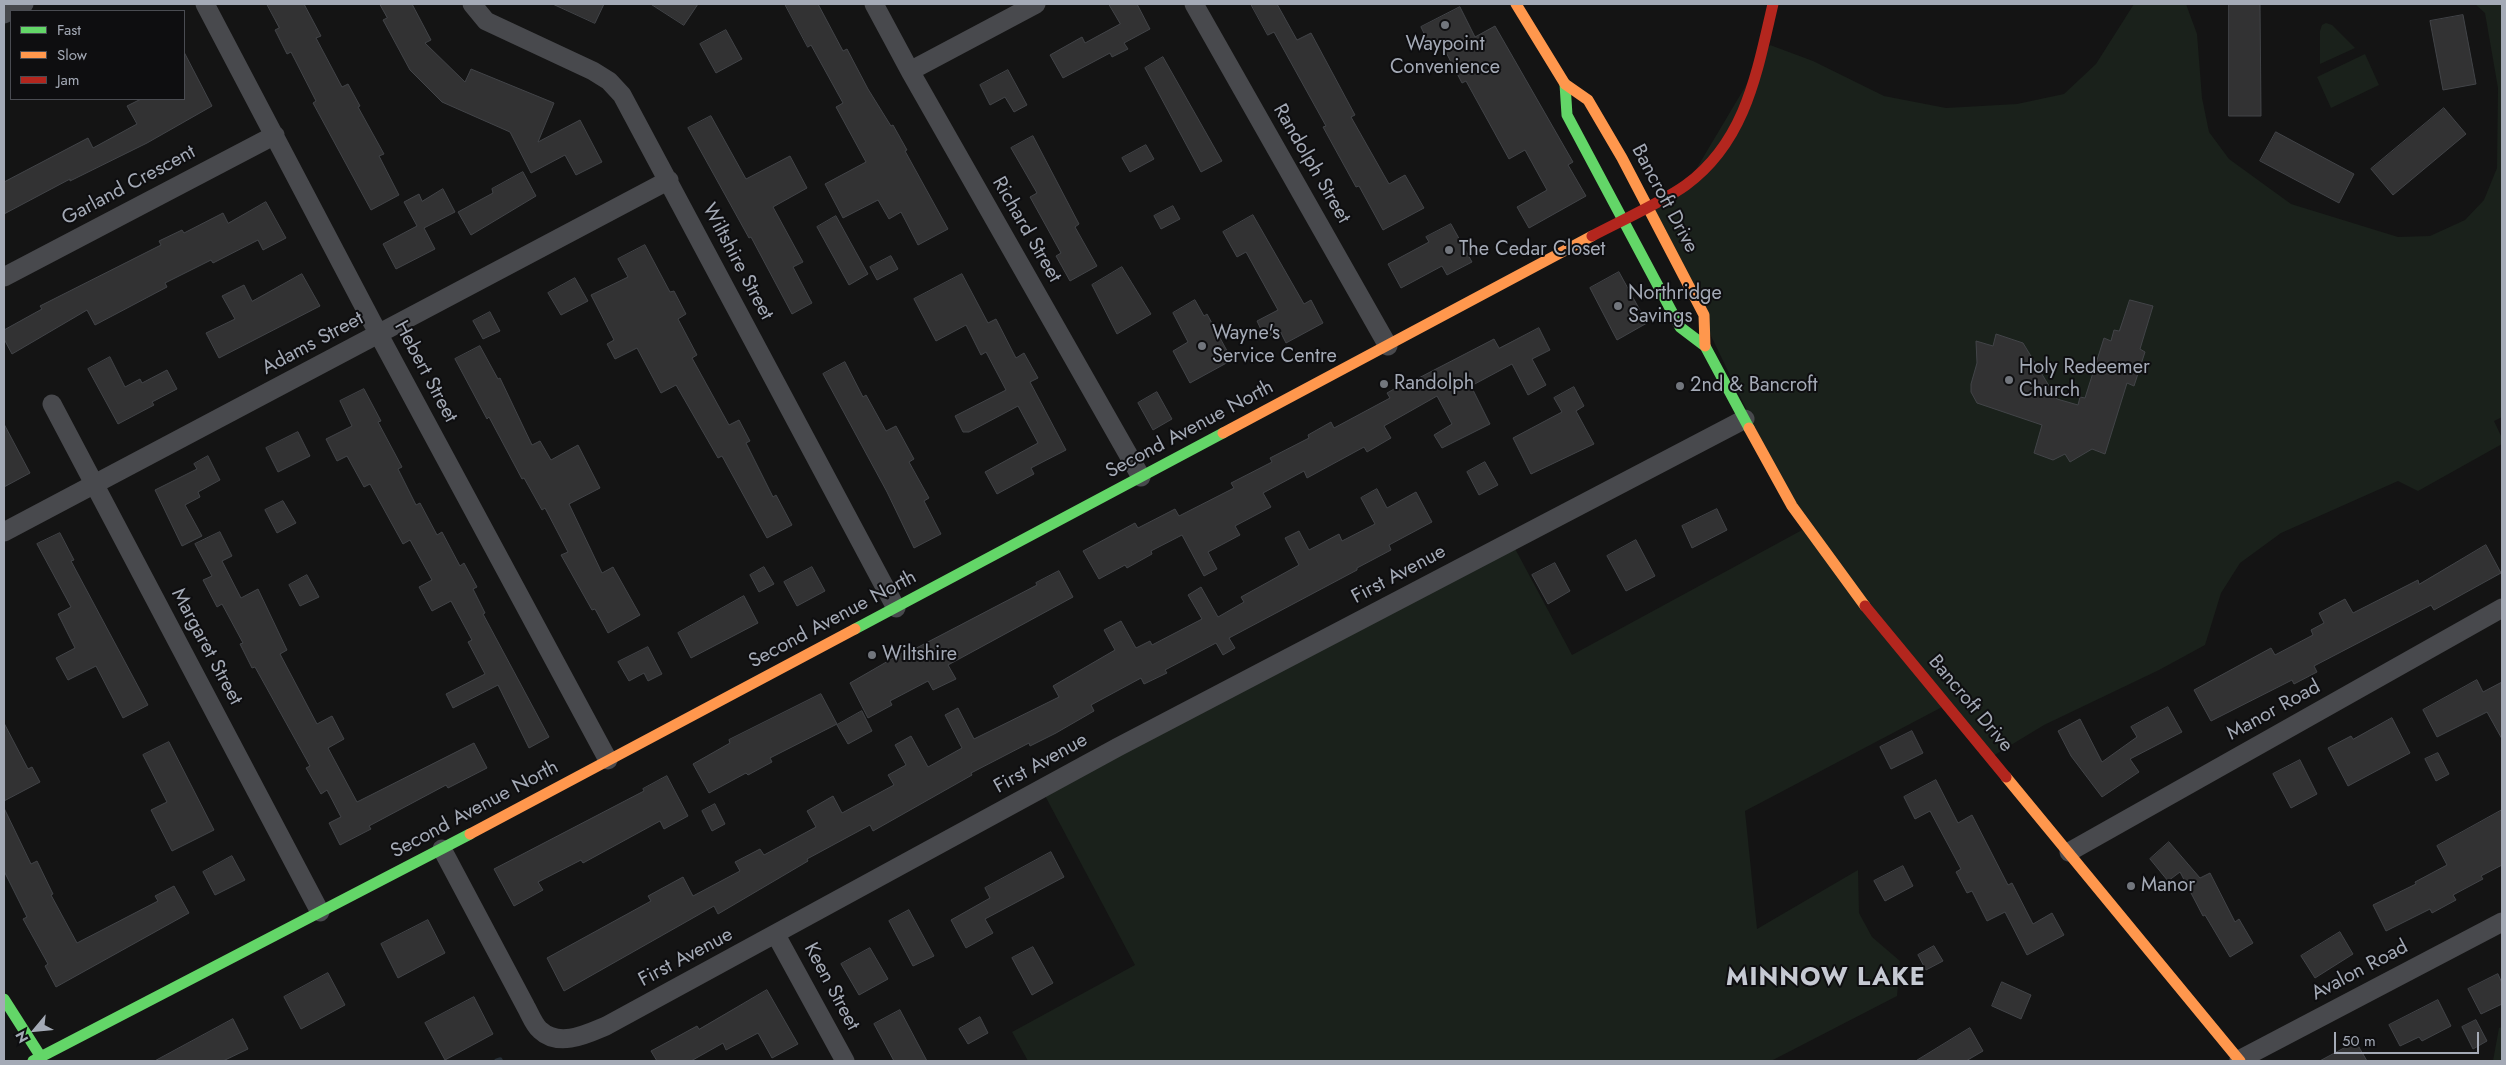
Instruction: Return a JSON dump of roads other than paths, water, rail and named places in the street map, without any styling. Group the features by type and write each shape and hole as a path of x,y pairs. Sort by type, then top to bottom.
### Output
{"main road":[{"name":"Bancroft Drive","path":"1516,4 1565,84 1588,100 1647,206 1704,314 1705,346"},
{"name":"Second Avenue North","path":"37,1059 442,849 1685,186 1720,154 1731,138 1751,92 1773,4"},
{"name":"Bancroft Drive","path":"1565,84 1567,116 1680,326 1705,346 1792,506 1832,563 2239,1061"},
{"path":"4,998 37,1059"}],"street":[{"path":"12,10 24,4"},
{"name":"Hebert Street","path":"205,4 379,334 608,760"},
{"name":"Wiltshire Street","path":"472,4 486,21 609,81 622,94 896,608"},
{"name":"Richard Street","path":"874,4 910,71 1141,477"},
{"path":"910,71 1036,4"},
{"name":"Randolph Street","path":"1194,4 1388,346"},
{"name":"Garland Crescent","path":"4,277 275,135"},
{"name":"Adams Street","path":"4,532 669,180"},
{"name":"Margaret Street","path":"52,404 320,912"},
{"name":"First Avenue","path":"442,849 526,1007 541,1031 560,1039 580,1037 606,1026 776,935 1118,747 1745,419"},
{"name":"Manor Road","path":"2069,852 2502,608"},
{"name":"Avalon Road","path":"2239,1061 2502,922"},
{"name":"Keen Street","path":"776,935 845,1061"}],"place":[{"name":"Waypoint Convenience","path":"1445,25"},
{"name":"The Cedar Closet","path":"1449,250"},
{"name":"Northridge Savings","path":"1618,306"},
{"name":"Wayne's Service Centre","path":"1202,346"},
{"name":"Holy Redeemer Church","path":"2009,380"},
{"name":"Randolph","path":"1384,384"},
{"name":"2nd & Bancroft","path":"1680,386"},
{"name":"Wiltshire","path":"872,655"},
{"name":"Manor","path":"2131,886"}],"district":[{"name":"MINNOW LAKE","path":"1826,979"}]}
